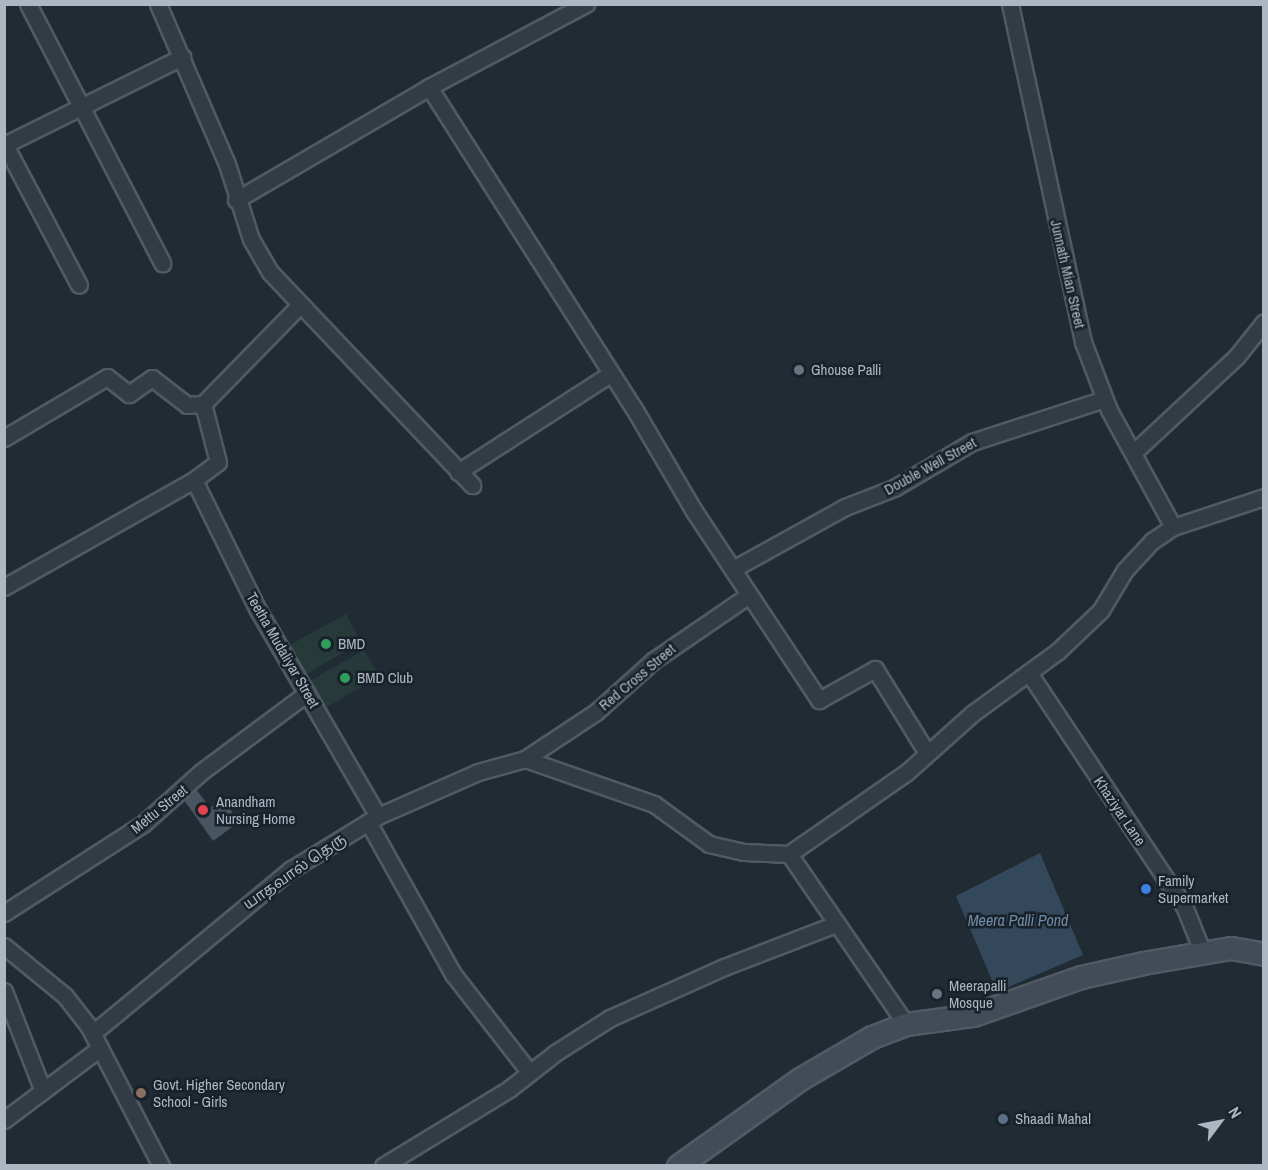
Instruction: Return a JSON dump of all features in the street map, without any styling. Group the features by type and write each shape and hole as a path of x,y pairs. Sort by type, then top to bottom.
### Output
{"street":[{"path":"28,4 80,109 162,263"},
{"path":"158,4 227,164 236,200 270,272 298,307 313,317 472,485"},
{"path":"236,200 429,87 586,4"},
{"name":"Junnath Mian Street","path":"1010,4 1083,342 1104,399 1173,527"},
{"path":"79,285 5,145 182,57"},
{"path":"429,87 749,595 819,700 875,669 927,753"},
{"path":"4,438 107,376 129,394 152,378 187,405 203,404 298,307"},
{"path":"1132,453 1237,356 1263,322"},
{"path":"458,472 610,374"},
{"name":"Double Well Street","path":"733,569 844,507 894,488 972,442 1104,399"},
{"path":"4,587 194,480 218,462 203,404"},
{"name":"Teetha Mudaliyar Street","path":"194,480 258,610 306,693 453,974 530,1073"},
{"path":"525,759 654,804 709,844 744,852 789,854 907,772 973,713 1029,673 1091,620 1142,551 1173,527 1263,497"},
{"name":"Red Cross Street","path":"525,759 596,712 654,660 749,595"},
{"name":"Khaziyar Lane","path":"1029,673 1184,906 1203,953"},
{"name":"Mettu Street","path":"4,913 144,823 201,772 306,693"},
{"name":"யாதவால் தெரு","path":"4,1120 43,1091 270,885 373,819 478,772 525,759"},
{"path":"789,854 906,1024"},
{"path":"383,1166 530,1073 591,1029 640,1003 837,924"},
{"path":"4,946 65,996 97,1041 160,1166"},
{"path":"678,1166 800,1079 872,1037 906,1024 973,1015 1081,977 1203,953 1231,948 1263,954"},
{"path":"4,991 43,1091"}],"green space":[{"name":"BMD","path":"346,614 361,642 305,675 290,645"},
{"name":"BMD Club","path":"364,650 379,676 324,709 310,681"}],"water":[{"name":"Meera Palli Pond","path":"1040,853 1083,955 997,992 956,896"}],"building":[{"path":"196,789 210,808 223,799 239,822 213,841 184,800"}],"place":[{"name":"Ghouse Palli","path":"799,370"},
{"name":"BMD","path":"326,644"},
{"name":"BMD Club","path":"345,678"},
{"name":"Anandham Nursing Home","path":"203,810"},
{"name":"Family Supermarket","path":"1146,889"},
{"name":"Meerapalli Mosque","path":"937,994"},
{"name":"Govt. Higher Secondary School - Girls","path":"141,1093"},
{"name":"Shaadi Mahal","path":"1003,1119"}]}
